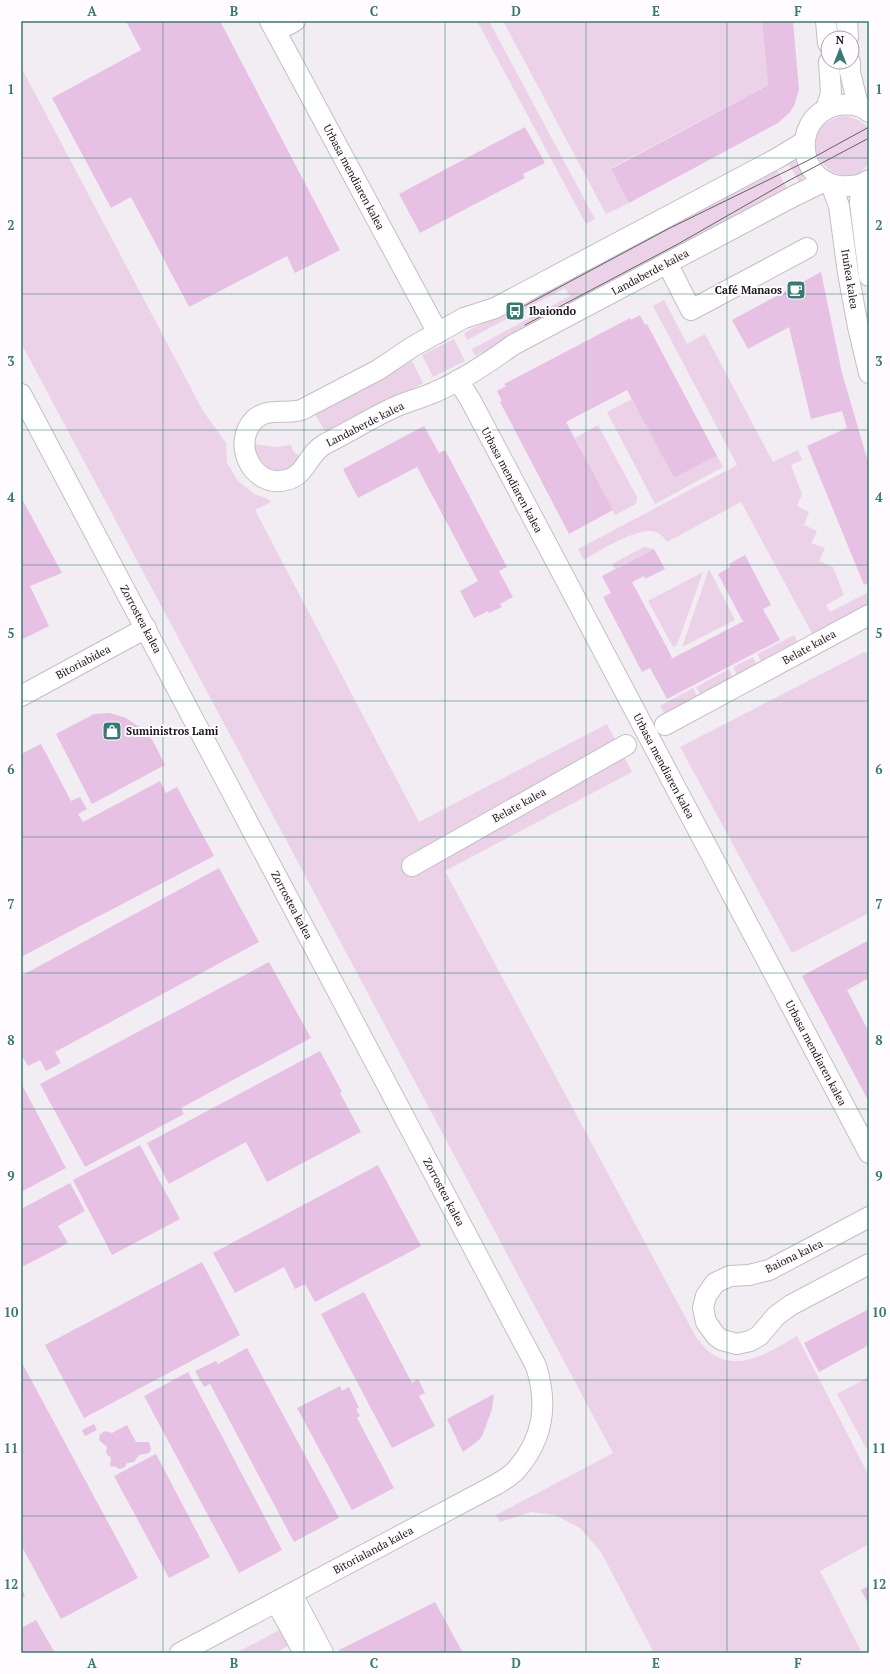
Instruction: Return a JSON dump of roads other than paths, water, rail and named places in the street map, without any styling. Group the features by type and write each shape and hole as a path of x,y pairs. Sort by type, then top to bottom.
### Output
{"street":[{"path":"273,26 295,21"},
{"name":"Urbasa mendiaren kalea","path":"273,26 438,333"},
{"path":"826,109 831,93 830,70"},
{"path":"850,70 865,108"},
{"path":"865,108 841,104 826,109 815,117 808,129 804,142 804,152 807,161 817,176 828,183 843,187 855,186 868,180"},
{"name":"Landaberde kalea","path":"804,142 776,159 494,308 464,318 412,346 378,370 307,407 297,411 277,412 260,416 255,420 247,433 244,447 245,456 251,466 264,477 279,481 291,479 301,472 314,453 323,445 396,407 436,392 488,364 513,345 667,263 828,183"},
{"name":"Iruñea kalea","path":"868,180 861,190 860,203 869,276"},
{"name":"Iruñea kalea","path":"828,183 839,206 848,273 858,327 869,373"},
{"path":"667,263 691,310 807,248"},
{"name":"Urbasa mendiaren kalea","path":"458,380 471,401 869,1153"},
{"name":"Zorrostea kalea","path":"21,394 536,1366 541,1381 543,1402 541,1423"},
{"name":"Belate kalea","path":"665,725 869,615"},
{"name":"Bitoriabidea","path":"21,696 146,628"},
{"name":"Belate kalea","path":"412,866 626,745"},
{"name":"Baiona kalea","path":"869,1217 769,1270 730,1276 715,1282 706,1296 703,1308 706,1322 716,1336 722,1340 737,1344 750,1341 759,1336 776,1316 791,1305 869,1264"},
{"name":"Bitorialanda kalea","path":"180,1653 497,1484 516,1470 533,1447 541,1423"},
{"path":"284,1598 304,1653"},
{"path":"284,1598 323,1653"}],"tram line":[{"path":"515,311 668,229 807,161 869,127"},
{"path":"525,325 678,244 788,181 869,138"}],"place":[{"name":"Café Manaos","path":"796,290"},
{"name":"Ibaiondo","path":"515,311"},
{"name":"Suministros Lami","path":"112,731"}]}
